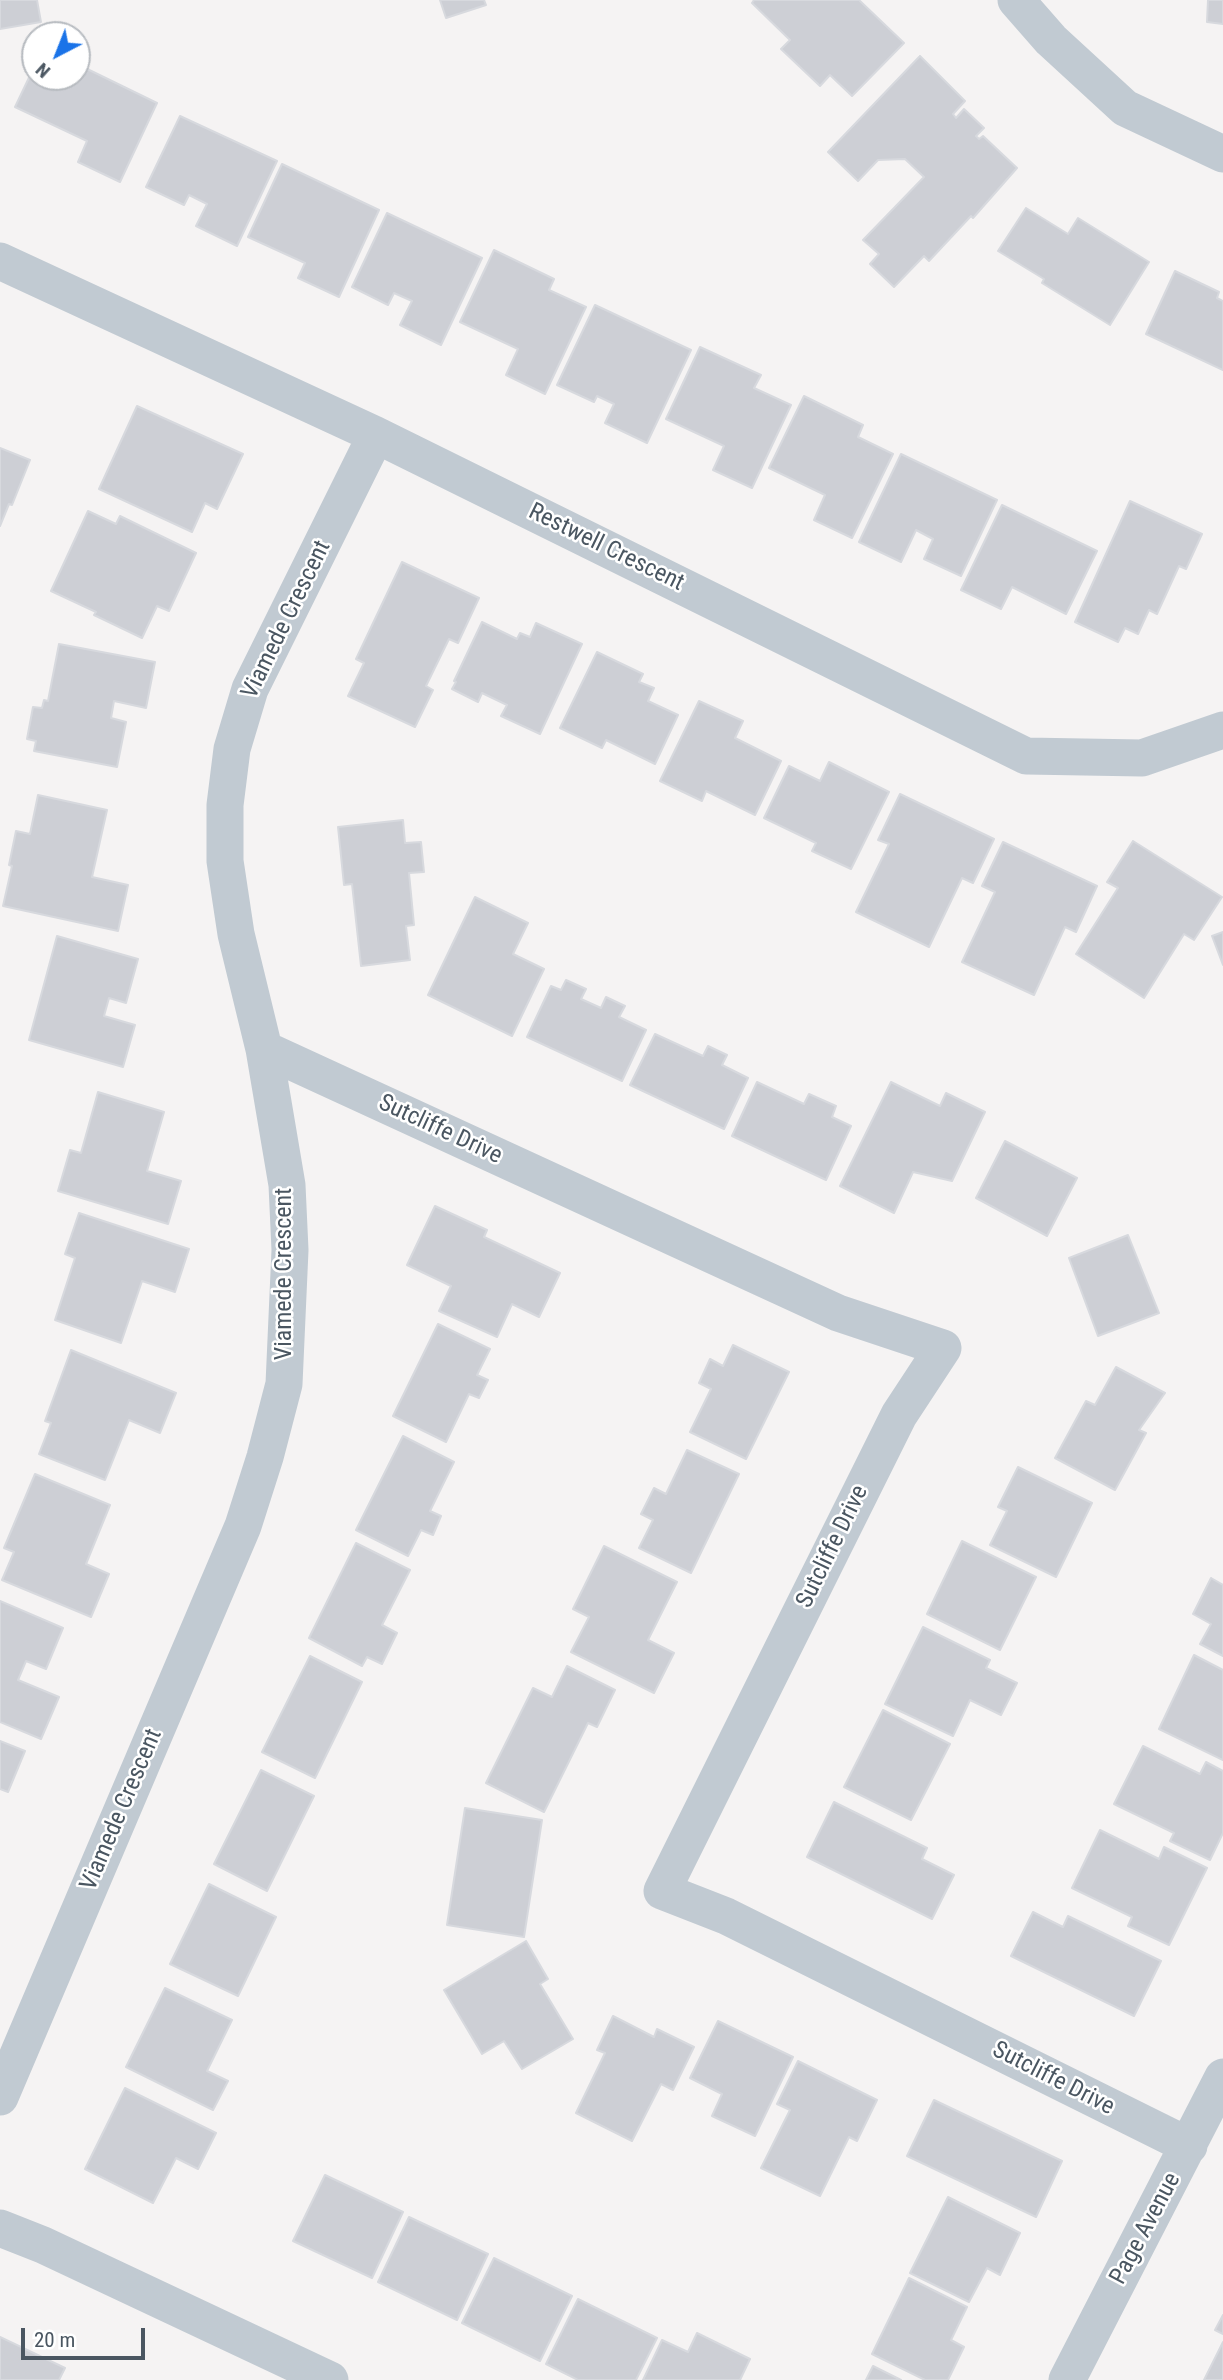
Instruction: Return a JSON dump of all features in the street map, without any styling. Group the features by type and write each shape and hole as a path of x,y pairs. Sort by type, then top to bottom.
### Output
{"street":[{"path":"1016,0 1052,40 1125,108 1223,153"},
{"name":"Restwell Crescent","path":"0,261 376,435 1026,756 1142,758 1223,730"},
{"name":"Viamede Crescent","path":"0,2097 243,1525 265,1457 284,1384 290,1250 287,1198 264,1049 236,934 225,861 225,805 232,749 250,689 376,435"},
{"name":"Sutcliffe Drive","path":"264,1049 838,1313 943,1348 899,1415 662,1891 726,1916 1189,2146"},
{"name":"Page Avenue","path":"1067,2380 1223,2077"},
{"path":"0,2228 43,2245 330,2380"}],"building":[{"path":"0,0 37,0 41,21 21,21 21,25 0,29"},
{"path":"440,0 484,0 486,5 446,18"},
{"path":"754,0 859,0 904,43 852,96 830,75 820,86 781,49 790,40 752,3"},
{"path":"1208,0 1223,0 1223,24 1207,22"},
{"path":"920,56 965,101 953,114 956,118 964,109 984,128 976,136 979,139 983,136 1017,168 973,218 971,216 929,261 924,256 894,287 870,264 879,254 863,240 924,177 905,159 878,160 858,181 828,152"},
{"path":"91,71 157,103 120,182 78,162 87,141 15,107 23,91 91,91"},
{"path":"180,116 277,161 237,246 196,226 207,204 189,195 184,205 146,187"},
{"path":"282,164 379,210 339,297 298,278 305,263 248,237"},
{"path":"1026,208 1068,234 1078,218 1149,262 1110,325 1042,283 1044,279 998,251"},
{"path":"387,213 482,258 441,345 400,325 412,301 394,293 388,305 352,287"},
{"path":"494,250 554,279 549,290 586,307 545,394 506,375 518,349 460,322"},
{"path":"1175,271 1219,292 1217,298 1223,301 1223,370 1146,334"},
{"path":"595,305 691,350 647,443 605,423 614,404 597,396 594,402 557,385"},
{"path":"700,347 761,375 754,388 791,405 752,488 713,470 724,446 666,419"},
{"path":"804,396 863,425 858,437 893,454 852,538 814,520 825,495 769,468"},
{"path":"137,406 243,454 217,509 205,503 192,532 99,489"},
{"path":"0,448 30,460 12,505 9,504 0,526"},
{"path":"901,454 997,500 961,576 924,559 933,539 916,530 901,562 859,542"},
{"path":"1130,501 1202,534 1186,569 1179,566 1157,614 1149,610 1138,634 1125,628 1118,642 1075,622"},
{"path":"1002,505 1097,551 1066,614 1012,587 1001,609 961,590"},
{"path":"88,511 116,524 120,516 196,553 169,611 157,606 142,638 51,591"},
{"path":"402,562 479,598 458,643 449,639 426,686 433,690 415,727 348,696 364,663 356,659"},
{"path":"482,622 517,639 520,633 530,637 536,623 582,644 540,734 501,716 507,705 482,693 478,702 452,689"},
{"path":"59,644 155,662 146,708 114,701 111,718 126,722 117,767 34,751 36,741 27,739 33,707 42,708 44,700 48,701"},
{"path":"597,652 643,674 639,682 654,688 648,701 678,715 655,764 606,740 602,748 560,728"},
{"path":"699,701 743,721 735,738 781,761 755,815 706,791 702,801 660,781"},
{"path":"829,762 889,792 851,869 812,851 816,843 764,818 789,766 820,781"},
{"path":"900,794 994,839 973,883 962,878 929,947 856,912 889,844 878,840"},
{"path":"38,795 107,810 92,877 128,885 118,931 3,906 16,831 30,834"},
{"path":"403,820 405,843 421,842 424,872 409,873 414,925 406,926 410,960 361,966 352,884 344,885 338,827"},
{"path":"1133,841 1222,897 1194,940 1184,934 1144,998 1076,954 1118,888 1107,882"},
{"path":"1003,842 1097,886 1076,932 1065,927 1034,995 962,962 995,892 982,886"},
{"path":"475,897 528,923 513,954 544,969 512,1036 428,995"},
{"path":"1223,932 1223,965 1212,936"},
{"path":"57,936 138,959 126,1003 109,998 104,1016 135,1025 123,1067 29,1040"},
{"path":"566,980 586,989 581,999 601,1008 606,997 625,1006 619,1017 646,1030 622,1081 527,1037 551,986 561,990"},
{"path":"655,1034 703,1056 708,1046 727,1055 722,1065 748,1078 724,1129 630,1085"},
{"path":"757,1082 804,1104 809,1094 836,1106 832,1117 851,1126 826,1180 732,1136"},
{"path":"891,1082 940,1106 946,1093 985,1112 952,1181 913,1172 894,1213 840,1186"},
{"path":"98,1092 164,1112 147,1171 181,1181 168,1224 58,1191 70,1150 81,1153"},
{"path":"1005,1141 1077,1178 1047,1236 976,1198"},
{"path":"435,1206 487,1230 484,1237 560,1273 539,1317 512,1304 497,1337 439,1311 451,1286 407,1265"},
{"path":"79,1213 189,1249 175,1292 142,1281 121,1343 55,1320 75,1258 65,1254"},
{"path":"1128,1235 1159,1313 1098,1336 1069,1258"},
{"path":"438,1324 490,1349 477,1375 488,1380 479,1398 469,1394 446,1442 393,1416"},
{"path":"733,1345 789,1372 746,1459 690,1432 711,1389 699,1383 710,1359 723,1366"},
{"path":"71,1350 176,1393 160,1433 129,1420 105,1480 39,1454 51,1423 45,1421"},
{"path":"1116,1367 1165,1393 1139,1430 1146,1433 1115,1490 1055,1458 1086,1401 1095,1405"},
{"path":"403,1436 454,1462 430,1511 441,1516 433,1535 421,1530 408,1556 356,1530"},
{"path":"687,1450 739,1474 691,1573 639,1548 653,1520 641,1514 654,1488 666,1494"},
{"path":"1018,1467 1092,1503 1056,1577 990,1545 1007,1511 998,1507"},
{"path":"35,1474 110,1505 86,1564 109,1574 91,1617 2,1580 14,1552 4,1548"},
{"path":"962,1541 1036,1577 1000,1650 927,1614"},
{"path":"356,1543 410,1570 382,1625 397,1633 382,1664 367,1657 362,1666 309,1638"},
{"path":"604,1546 677,1582 648,1640 674,1653 654,1693 571,1652 589,1617 573,1609"},
{"path":"1211,1578 1223,1585 1223,1656 1200,1644 1211,1624 1193,1614"},
{"path":"0,1601 63,1628 46,1669 26,1661 18,1680 59,1697 41,1739 0,1722"},
{"path":"923,1627 990,1660 986,1668 1017,1683 1001,1715 970,1700 953,1736 885,1704"},
{"path":"1194,1655 1223,1670 1223,1760 1159,1729"},
{"path":"310,1656 362,1682 315,1778 262,1752"},
{"path":"567,1666 615,1690 597,1727 588,1723 544,1812 486,1783 533,1688 552,1697"},
{"path":"883,1710 950,1744 911,1820 844,1787"},
{"path":"0,1741 25,1751 8,1792 0,1789"},
{"path":"1143,1746 1200,1774 1206,1762 1223,1771 1223,1833 1210,1860 1170,1841 1174,1833 1114,1804"},
{"path":"261,1770 314,1796 267,1891 214,1864"},
{"path":"834,1802 927,1848 922,1859 954,1875 932,1919 807,1857"},
{"path":"465,1808 542,1820 524,1937 447,1925"},
{"path":"1100,1830 1159,1859 1164,1847 1207,1868 1169,1945 1128,1926 1132,1917 1072,1888"},
{"path":"209,1884 276,1917 238,1996 170,1964"},
{"path":"1033,1912 1063,1927 1068,1916 1161,1961 1134,2016 1011,1956"},
{"path":"526,1941 548,1979 540,1984 573,2039 522,2069 504,2041 482,2054 444,1990"},
{"path":"165,1988 232,2020 207,2071 228,2081 213,2110 126,2067"},
{"path":"613,2016 654,2037 657,2029 694,2047 673,2090 661,2084 632,2141 576,2113 605,2053 597,2050"},
{"path":"718,2021 793,2057 755,2136 712,2116 722,2094 690,2078"},
{"path":"798,2061 877,2100 857,2141 849,2137 820,2196 761,2168 790,2110 777,2104"},
{"path":"125,2088 216,2133 198,2169 176,2158 153,2203 85,2169"},
{"path":"934,2100 1062,2161 1036,2217 907,2156"},
{"path":"325,2175 403,2212 372,2278 293,2241"},
{"path":"948,2197 1020,2233 1000,2275 987,2268 969,2302 910,2273"},
{"path":"409,2217 488,2254 457,2320 378,2282"},
{"path":"494,2258 572,2296 540,2361 462,2323"},
{"path":"909,2278 967,2307 951,2340 964,2347 948,2380 925,2380 872,2354"},
{"path":"578,2299 657,2338 636,2380 578,2380 546,2364"},
{"path":"1223,2315 1223,2334 1215,2330"},
{"path":"697,2333 750,2359 740,2380 643,2380 662,2340 688,2352"},
{"path":"0,2337 65,2368 59,2380 0,2380"},
{"path":"1223,2342 1223,2380 1204,2380"},
{"path":"873,2366 901,2380 866,2380"}]}
